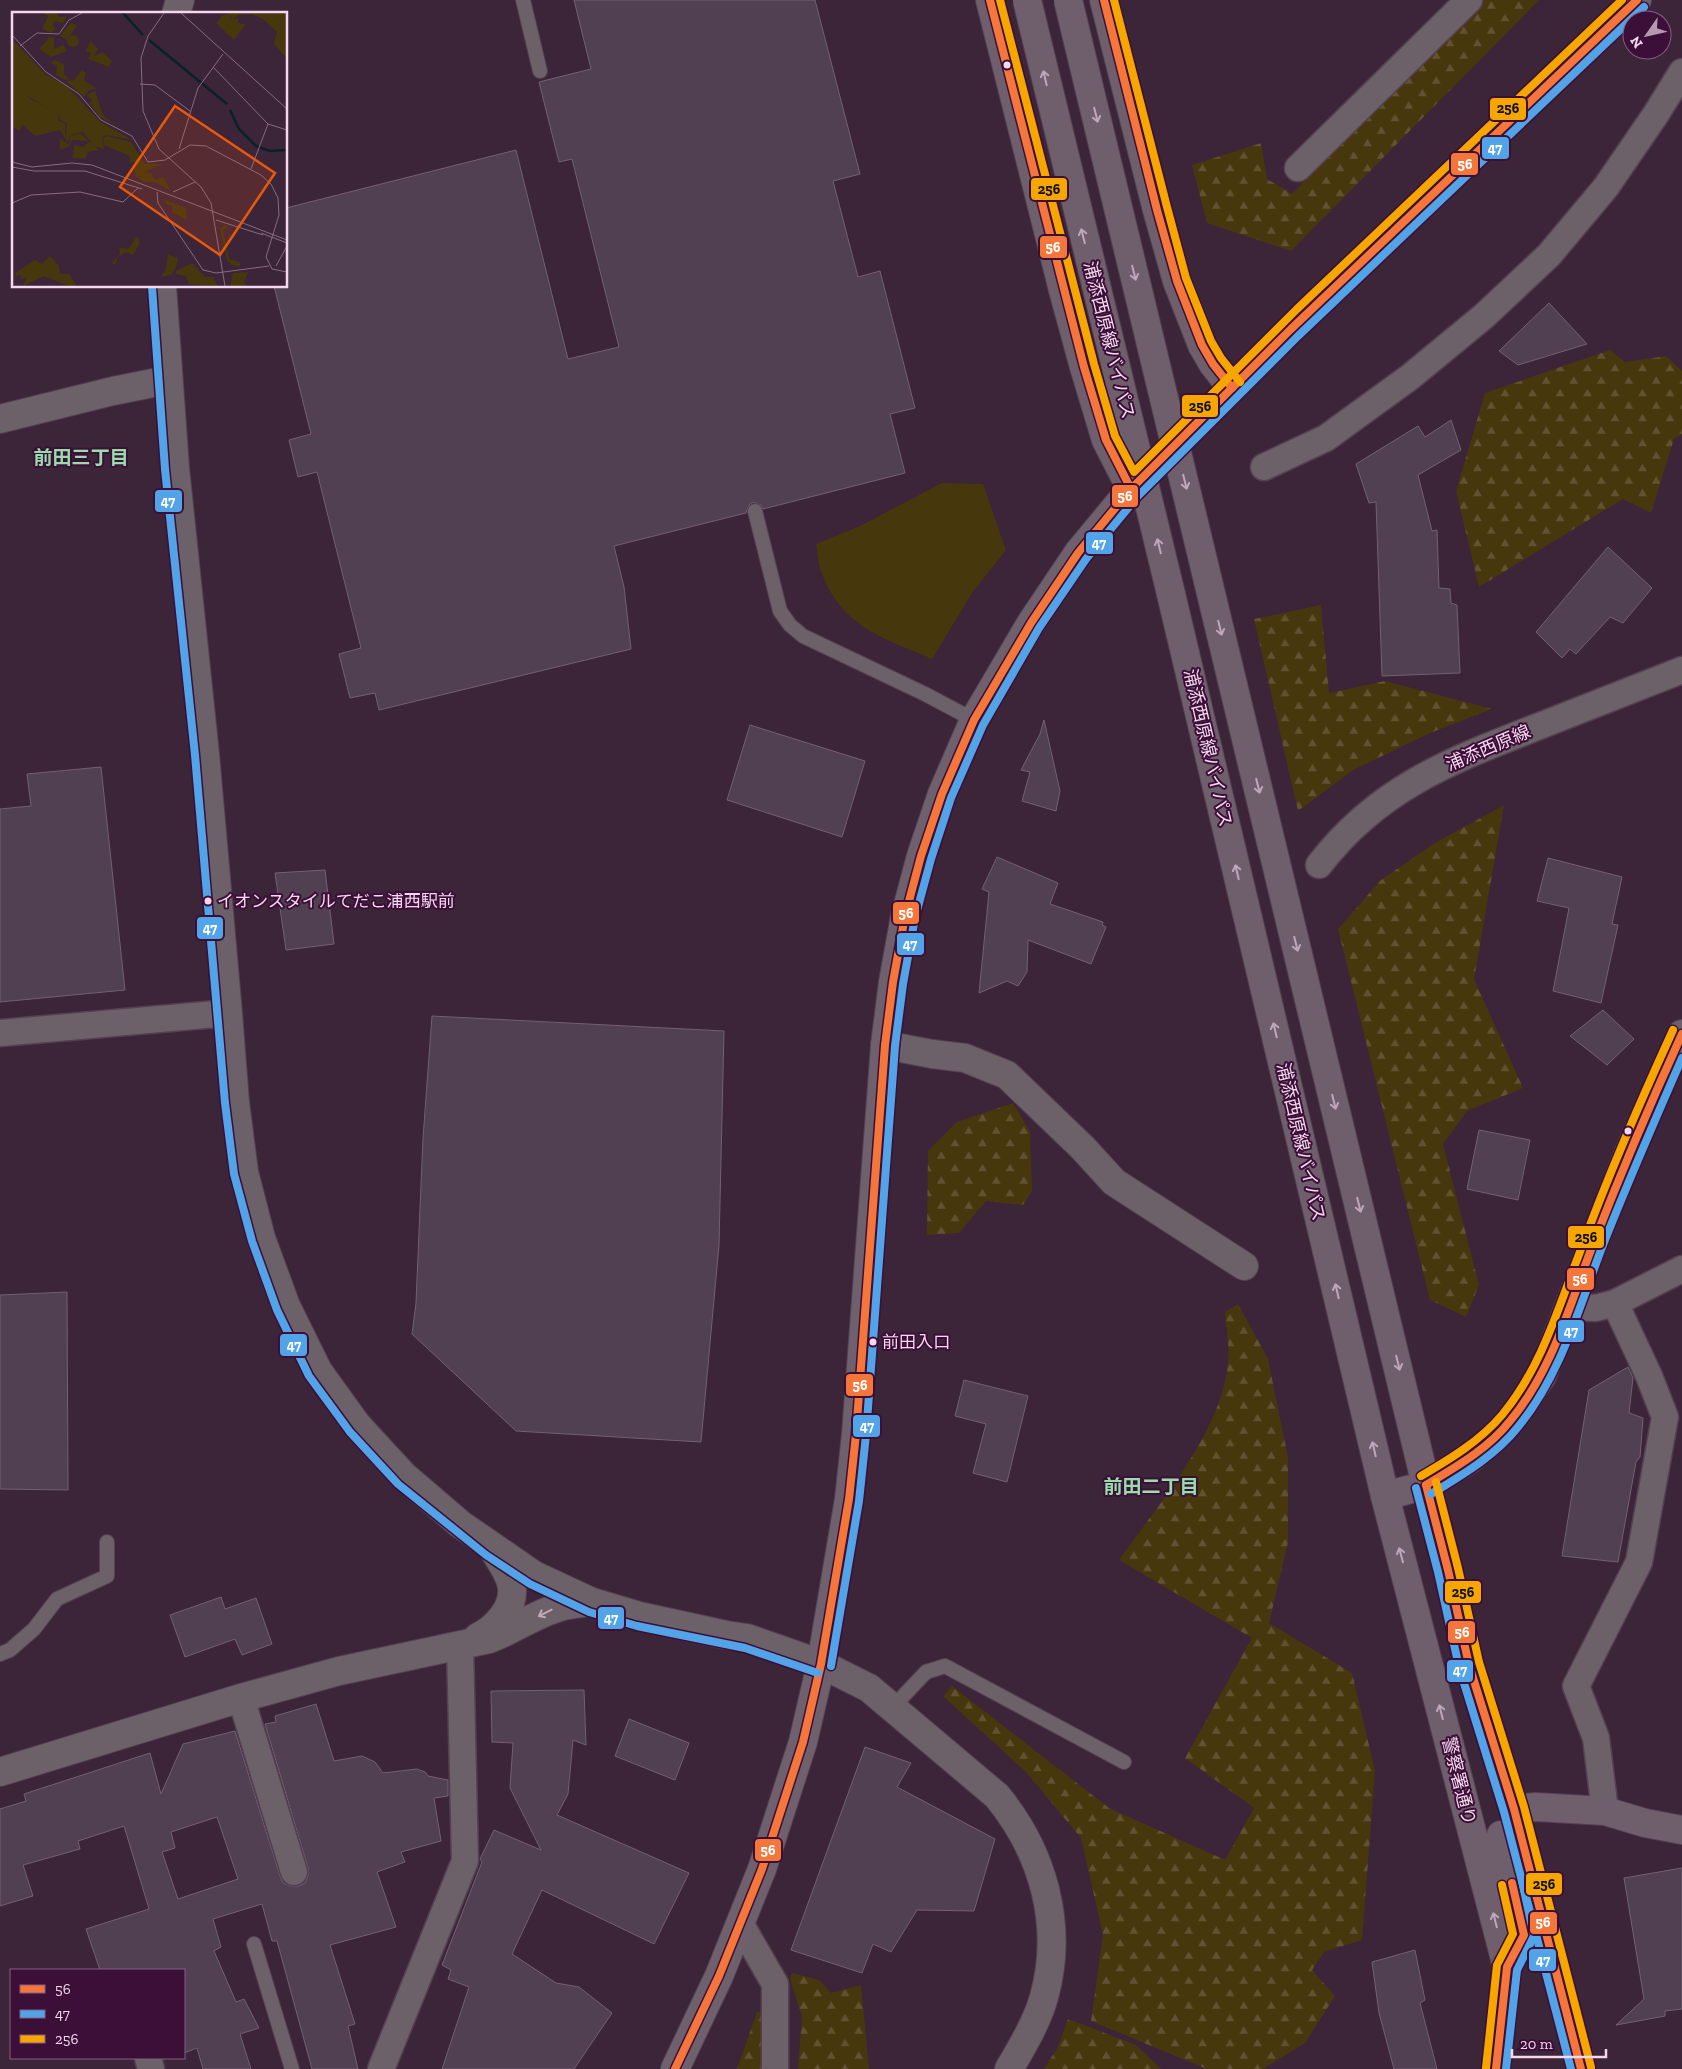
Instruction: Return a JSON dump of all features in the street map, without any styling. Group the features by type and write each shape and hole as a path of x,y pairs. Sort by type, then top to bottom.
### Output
{"main road":[{"path":"990,0 1063,290 1106,440 1130,489"},
{"name":"浦添西原線バイパス","path":"1027,0 1171,594 1385,1496"},
{"path":"1068,0 1448,1570 1469,1665 1514,1809 1581,2069"},
{"path":"1104,0 1157,210 1188,313 1209,358 1232,388"},
{"path":"675,2069 695,2030 741,1925 781,1815 803,1742 821,1664 849,1499 856,1434 885,1045 893,982 905,916 921,856 942,794 974,720 1041,608 1078,553 1130,489 1304,316 1637,0"},
{"path":"1385,1496 1426,1485 1470,1459 1494,1439 1518,1411 1542,1376 1629,1152 1682,1034"},
{"path":"1426,1485 1425,1516 1524,1935 1507,1967"},
{"name":"警察署通り","path":"1385,1496 1507,1967 1496,2069"},
{"path":"1514,1809 1536,1807 1605,1811 1645,1823 1682,1830"}],"street":[{"path":"1298,168 1469,0"},
{"path":"1264,467 1326,438 1410,377 1484,316 1549,255 1606,186 1656,114 1682,72"},
{"path":"162,288 168,380 235,1102 244,1172 261,1238 286,1306 318,1371 357,1425 404,1476 491,1547 534,1575 592,1602 639,1616 747,1638 821,1664 869,1688 996,1796 1014,1817 1023,1833 1043,1881 1051,1911 1052,1944 1044,1998 1034,2022 1009,2069"},
{"path":"0,418 168,380"},
{"name":"浦添西原線","path":"1319,865 1331,849 1357,823 1388,798 1422,776 1462,757 1682,670"},
{"path":"0,1033 228,1013"},
{"path":"885,1045 965,1058 1007,1075 1083,1148 1114,1182 1244,1266"},
{"path":"1569,1307 1596,1308 1615,1303 1682,1270"},
{"path":"1605,1811 1596,1738 1576,1686 1639,1562 1665,1417 1649,1376 1615,1303"},
{"path":"460,1645 494,1627 511,1600 512,1588 491,1547"},
{"path":"0,1772 241,1698 339,1671 488,1639 505,1633 555,1608 570,1604 592,1602"},
{"path":"381,2069 465,1861 460,1645"},
{"path":"241,1698 294,1872"},
{"path":"741,1925 775,1984 775,2069"}],"lane":[{"path":"523,0 540,71"},
{"path":"755,511 780,611 790,625 803,636 925,694 974,720"},
{"path":"0,1654 10,1650 34,1629 57,1599 108,1576 106,1542"},
{"path":"892,1708 926,1672 945,1666 1124,1762"},
{"path":"254,1944 292,2069"}],"green space":[{"path":"1481,0 1539,0 1291,251 1207,223 1192,165 1261,143 1267,179 1292,194"},
{"path":"1610,350 1625,362 1666,356 1682,371 1682,434 1674,439 1651,513 1623,499 1479,587 1456,491 1485,393"},
{"path":"942,483 983,484 1006,550 972,593 932,659 882,637 853,619 841,607 831,592 821,571 816,544 860,526"},
{"path":"1321,605 1329,693 1385,681 1492,709 1430,733 1353,770 1298,811 1254,619"},
{"path":"1504,805 1474,979 1523,1088 1467,1111 1443,1144 1479,1285 1466,1317 1430,1300 1338,929 1381,880 1435,843"},
{"path":"1013,1103 1030,1132 1032,1191 1023,1205 986,1201 959,1233 927,1235 928,1151 957,1122"},
{"path":"1238,1304 1268,1359 1288,1458 1288,1542 1269,1623 1352,1673 1375,1771 1362,1940 1324,1952 1312,1970 1335,1996 1305,2043 1263,2069 1207,2069 1091,2021 1103,1935 1081,1838 1026,1772 943,1696 952,1686 1109,1808 1225,1860 1254,1808 1185,1758 1252,1638 1119,1560 1169,1491 1202,1440 1223,1388 1228,1362 1225,1312"},
{"path":"792,1973 819,1980 831,1993 861,1985 869,2069 798,2069 802,2017 790,1979"},
{"path":"766,2011 763,2069 737,2069 757,2012"},
{"path":"1068,2019 1136,2045 1161,2069 1044,2069 1058,2047"}],"building":[{"path":"574,0 815,0 860,174 833,181 858,277 880,271 915,408 890,414 905,473 763,509 761,505 753,502 749,505 746,513 614,546 624,587 631,649 379,710 375,693 350,698 339,654 361,648 317,472 298,477 289,440 311,434 274,288 288,288 288,207 516,150 568,359 619,347 572,159 559,162 539,82 591,69"},
{"path":"1549,303 1587,344 1518,365 1499,351"},
{"path":"1451,420 1461,450 1418,475 1432,531 1437,530 1439,588 1450,589 1451,603 1457,605 1460,673 1382,676 1376,502 1369,503 1356,464 1418,426 1425,437"},
{"path":"1608,547 1652,588 1623,623 1610,617 1576,654 1570,649 1562,658 1536,632"},
{"path":"1044,720 1060,791 1056,811 1022,801 1030,772 1021,770 1040,734"},
{"path":"750,725 865,761 842,837 727,800"},
{"path":"101,767 125,990 0,1002 0,809 31,806 27,774"},
{"path":"997,857 1058,883 1050,904 1103,922 1102,925 1106,927 1091,964 1028,940 1027,972 1018,986 1007,981 979,993 989,892 982,889"},
{"path":"1548,858 1622,877 1612,924 1618,925 1601,1003 1553,991 1569,908 1537,901"},
{"path":"325,870 334,944 286,950 275,873"},
{"path":"1603,1010 1634,1039 1607,1065 1570,1036"},
{"path":"432,1016 724,1031 719,1245 701,1442 516,1431 412,1334 416,1303 423,1138"},
{"path":"1479,1130 1530,1140 1518,1200 1467,1189"},
{"path":"67,1292 68,1490 0,1489 0,1295"},
{"path":"1628,1367 1633,1378 1629,1413 1643,1418 1640,1457 1636,1462 1618,1562 1562,1556 1589,1390"},
{"path":"964,1380 1028,1396 1007,1482 973,1473 986,1424 955,1416"},
{"path":"221,1597 225,1609 256,1598 272,1644 242,1655 235,1639 185,1657 170,1615"},
{"path":"584,1690 586,1745 573,1740 568,1794 557,1815 689,1873 654,1944 542,1890 512,1954 556,1983 579,1987 612,2013 574,2069 442,2069 469,1987 448,1979 451,1970 442,1965 482,1862 480,1859 494,1830 541,1850 510,1788 513,1743 492,1742 491,1691"},
{"path":"316,1704 334,1761 362,1756 375,1762 383,1773 417,1769 425,1772 428,1776 448,1780 448,1796 434,1798 441,1841 401,1852 405,1862 377,1872 396,1927 330,1945 355,2024 348,2026 358,2069 312,2069 277,1941 272,1941 262,1904 213,1919 221,1947 214,1951 236,2002 244,1999 259,2028 240,2034 251,2069 203,2069 197,2048 185,2053 185,1969 100,1969 86,1929 149,1909 124,1826 78,1841 80,1849 23,1865 33,1896 0,1906 0,1809 26,1801 24,1794 150,1753 161,1794 183,1744 235,1731 283,1883 290,1886 299,1886 305,1883 308,1876 308,1868 265,1724 276,1722 275,1716","holes":["217,1817 238,1879 178,1899 162,1852 175,1848 171,1832"]},
{"path":"629,1719 689,1743 675,1780 615,1756"},
{"path":"865,1747 911,1763 897,1787 995,1839 974,1911 917,1910 891,1952 873,1944 862,1973 791,1950"},
{"path":"1682,1868 1682,2009 1665,2011 1665,2016 1616,2025 1644,1999 1624,1878"},
{"path":"1415,1950 1425,2000 1420,2003 1437,2069 1394,2069 1379,2013 1372,1962"}],"transit line":[{"name":"56","path":"990,0 1084,367 1106,440 1131,489"},
{"name":"256","path":"1000,0 1094,364 1115,436 1134,472 1297,309 1622,0"},
{"name":"56","path":"1104,0 1157,210 1177,281 1202,345 1213,364 1232,388"},
{"name":"256","path":"1114,0 1186,278 1211,341 1221,358 1240,382"},
{"name":"56","path":"675,2069 719,1976 762,1869 803,1742 821,1664 849,1499 856,1434 885,1045 893,982 905,916 921,856 942,794 974,720 1031,623 1078,553 1131,489 1291,329 1637,0"},
{"name":"47","path":"831,1666 859,1501 866,1435 895,1046 903,984 915,918 931,859 951,798 983,725 1039,628 1086,559 1138,496 1298,336 1644,7"},
{"name":"47","path":"152,288 165,469 195,755 225,1103 234,1174 252,1241 277,1310 309,1376 350,1432 398,1484 486,1555 530,1584 589,1612 637,1626 745,1648 818,1673"},
{"name":"256","path":"1421,1476 1454,1456 1484,1433 1502,1415 1529,1376 1558,1311 1615,1163 1673,1030"},
{"name":"56","path":"1426,1485 1471,1457 1492,1440 1525,1402 1537,1381 1558,1338 1613,1193 1682,1034"},
{"name":"47","path":"1431,1494 1489,1456 1518,1427 1533,1407 1557,1365 1567,1342 1601,1250 1682,1058"},
{"name":"256","path":"1436,1482 1479,1662 1524,1807 1591,2067"},
{"name":"56","path":"1426,1485 1448,1570 1469,1665 1514,1809 1581,2069"},
{"name":"47","path":"1416,1488 1438,1572 1459,1667 1504,1812 1571,2069"},
{"name":"47","path":"1506,2069 1517,1970 1534,1936 1522,1881"},
{"name":"56","path":"1496,2069 1507,1967 1524,1935 1512,1883"},
{"name":"256","path":"1486,2068 1497,1965 1513,1934 1502,1885"}],"place":[{"name":"イオンスタイルてだこ浦西駅前","path":"208,901"},
{"name":"前田入口","path":"873,1342"}],"district":[{"name":"前田三丁目","path":"81,457"},
{"name":"前田二丁目","path":"1151,1486"}]}
